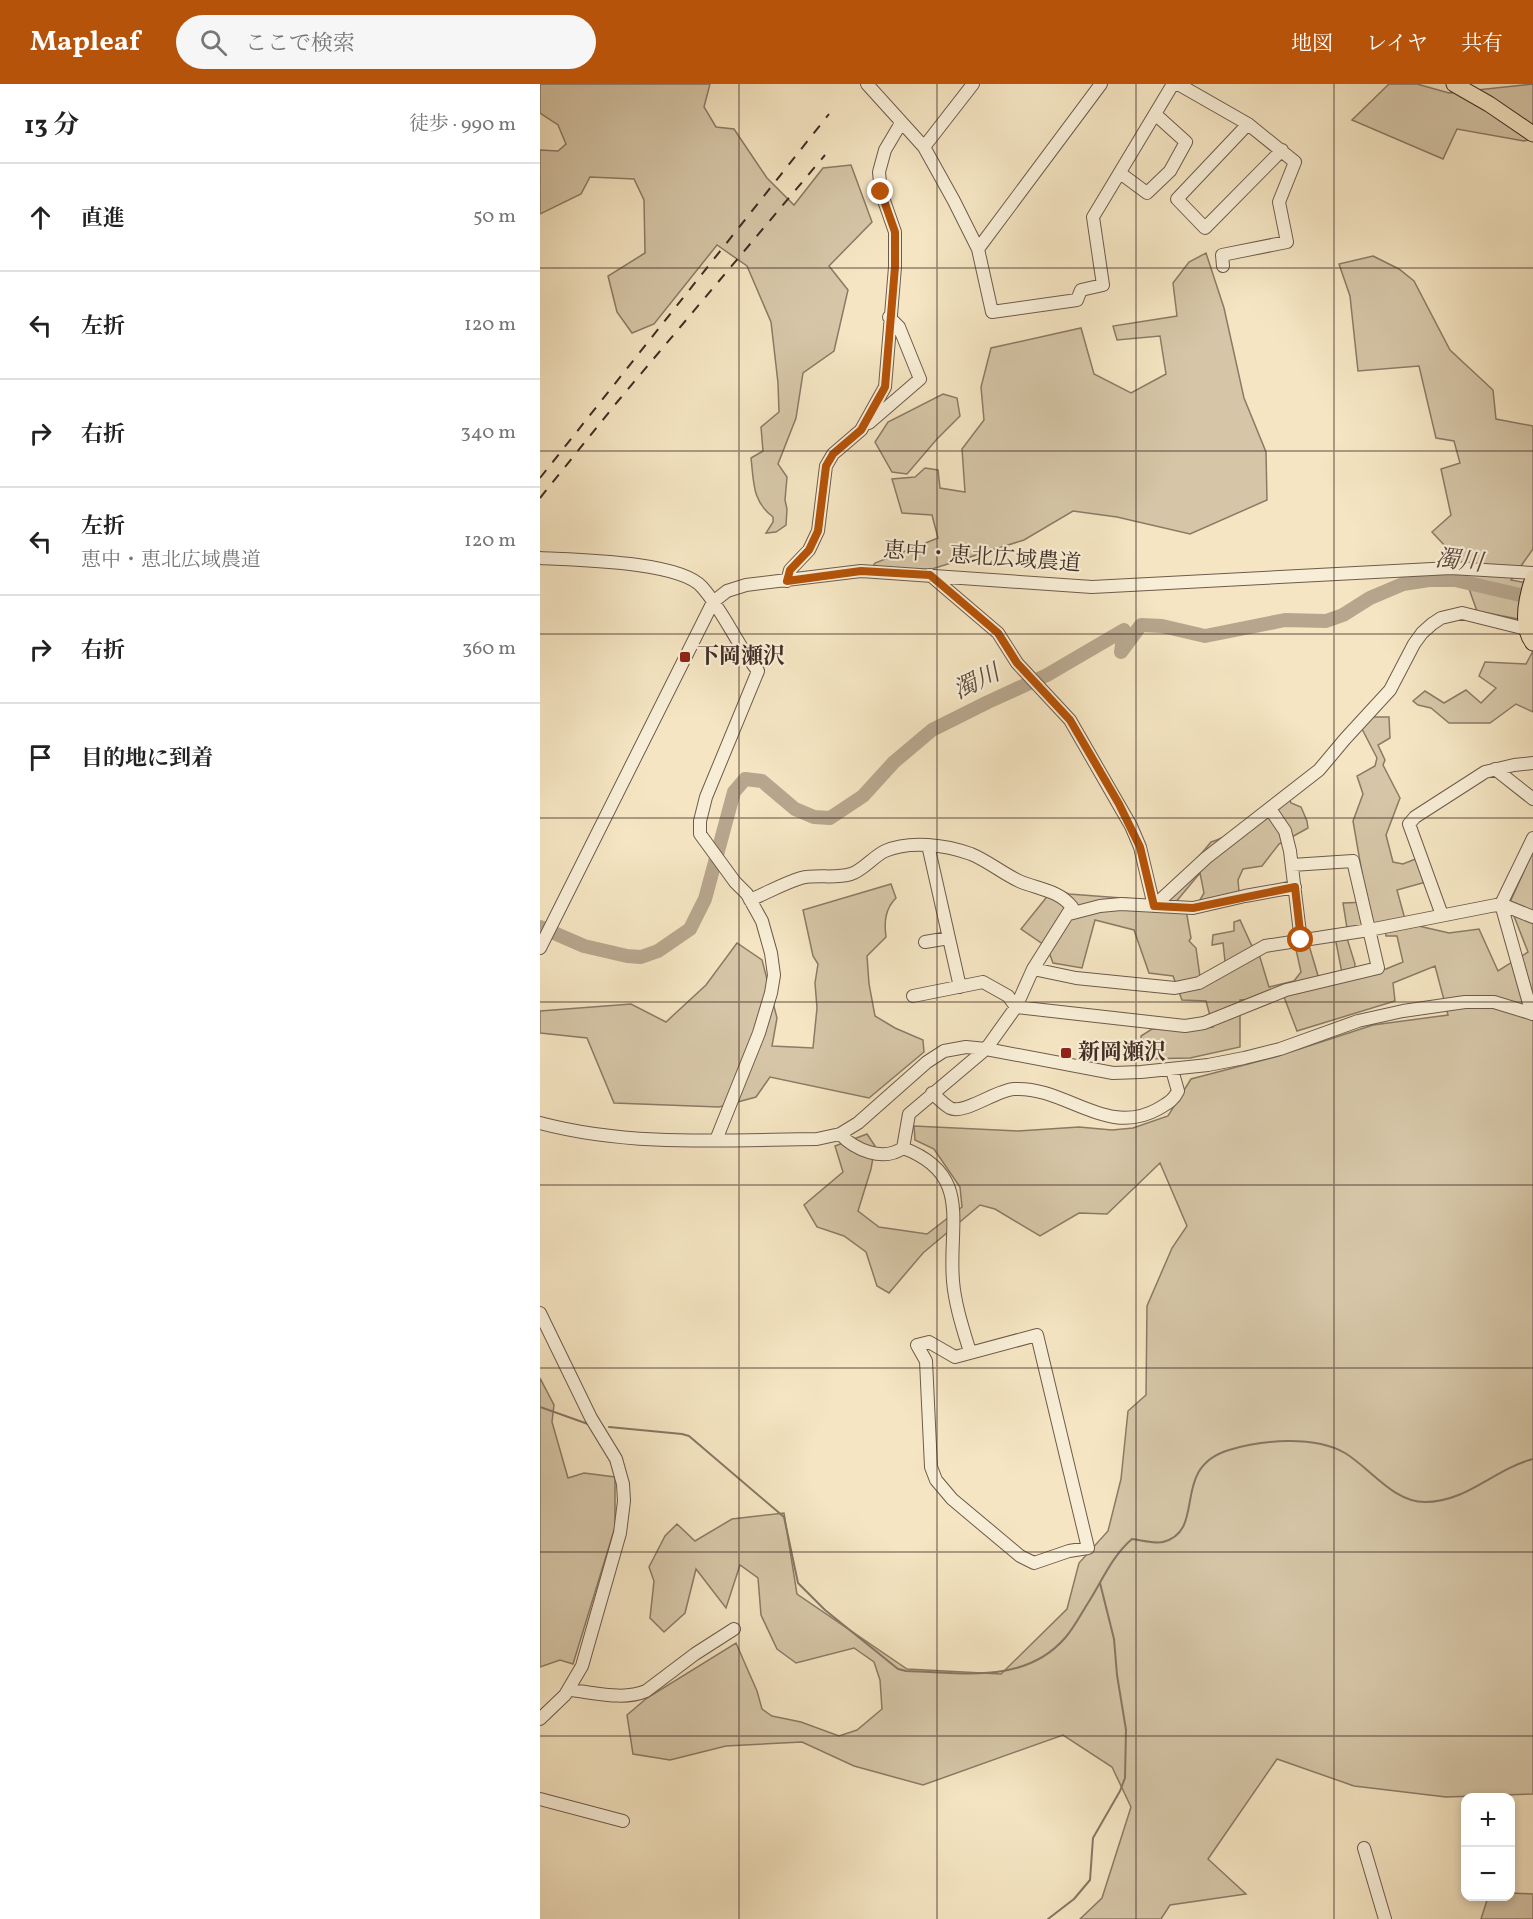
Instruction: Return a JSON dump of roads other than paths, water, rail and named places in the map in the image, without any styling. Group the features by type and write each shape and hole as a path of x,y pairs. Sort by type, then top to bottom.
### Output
{"main road":[{"path":"1454,84 1489,104 1533,134"},
{"path":"1531,583 1526,623 1533,643"}],"street":[{"path":"867,84 924,147 978,249 992,312 1077,300 1081,290 1103,285 1093,217 1173,84"},
{"path":"924,147 973,84"},
{"path":"978,249 1101,84"},
{"path":"1178,84 1248,124 1294,162 1279,202 1287,242 1222,255 1223,266"},
{"path":"1120,173 1147,193 1170,171 1186,142 1155,114"},
{"path":"861,430 885,387 889,317 895,267 895,232 881,192 879,172 885,150 901,123"},
{"path":"1248,124 1177,199 1205,228 1282,150"},
{"path":"787,581 790,570 809,550 818,531 826,466 833,454 920,379 899,327 889,317"},
{"path":"540,558 642,566 682,574 700,584 758,671 706,797 700,834 735,882 747,894 762,921 774,975 759,1033 716,1140"},
{"name":"恵中・恵北広域農道","path":"713,602 727,591 746,585 861,571 1092,586 1450,568 1533,573"},
{"path":"930,575 998,633 1017,663 1070,720 1131,826 1140,847 1154,906"},
{"path":"542,944 713,602"},
{"path":"1154,906 1206,858 1319,770 1384,697 1402,670 1414,644 1432,624 1441,618 1462,613 1526,623"},
{"path":"1442,915 1409,824 1415,817 1485,772 1533,763"},
{"path":"1495,769 1533,799"},
{"path":"1270,809 1285,831 1292,865 1301,940"},
{"path":"1532,1014 1501,904 1533,840"},
{"path":"750,900 802,878 854,873 887,850 908,845 928,845 972,855 1020,881 1051,891 1072,907 1033,969 1016,1006 986,1049 909,1114 903,1148 894,1154 886,1155 849,1144 840,1134"},
{"path":"928,845 960,987"},
{"path":"913,996 983,982 1008,996 1016,1006 1185,1026 1204,1023 1286,990 1378,968 1353,861 1292,865"},
{"path":"1069,914 1100,906 1193,908 1295,887"},
{"path":"1033,969 1076,978 1175,988 1199,983 1265,946 1370,930 1501,904 1533,917"},
{"path":"925,942 949,938"},
{"path":"540,1123 566,1130 616,1136 716,1140 818,1139 840,1134 858,1123 927,1062 944,1051 966,1047 1113,1073 1172,1070 1244,1058 1358,1021 1403,1011 1465,1002 1494,1002 1532,1014"},
{"path":"932,1093 956,1110 976,1104 1000,1092 1014,1089 1034,1091 1052,1094 1098,1114 1127,1119 1151,1113 1173,1100 1178,1091 1172,1070"},
{"path":"903,1148 929,1161 944,1178 949,1189 954,1217 951,1242 952,1282 970,1352"},
{"path":"540,1313 591,1418 616,1459 623,1484 624,1501 620,1533 582,1666 569,1690 556,1706 540,1719"},
{"path":"1037,1335 1088,1548 1069,1551 1034,1563 1020,1556 964,1509 946,1493 936,1480 931,1467 926,1361 917,1346 929,1342 955,1358 970,1352 1037,1335"},
{"path":"569,1690 628,1696 639,1694 734,1629"},
{"path":"540,1799 623,1821"},
{"path":"1365,1848 1384,1919"}],"waterway":[{"name":"濁川","path":"540,927 584,946 627,956 641,957 658,951 690,929 705,899 734,792 745,779 762,781 795,809 814,817 830,818 863,796 894,762 932,730 1047,675 1124,630 1121,652 1141,625 1162,626 1205,636 1285,620 1326,621 1343,615 1370,598 1403,584 1429,580 1455,580 1533,598"},
{"path":"540,1407 588,1424"},
{"path":"609,1427 689,1436 784,1517 798,1583 825,1610 898,1669 948,1673 1011,1669 1031,1663 1049,1653 1071,1630 1113,1561 1132,1539 1163,1542 1176,1535 1184,1525 1194,1484 1200,1470 1211,1459 1229,1450 1287,1441 1332,1447 1354,1459 1392,1490 1413,1501 1425,1502 1454,1497 1533,1459"},
{"path":"1048,1919 1074,1899 1090,1880 1093,1838 1125,1778 1126,1730 1114,1639 1100,1583"}],"railway":[{"path":"540,478 829,114"},
{"path":"540,498 618,401 825,155"}],"place":[{"name":"下岡瀬沢","path":"685,657"},
{"name":"新岡瀬沢","path":"1066,1053"}]}
